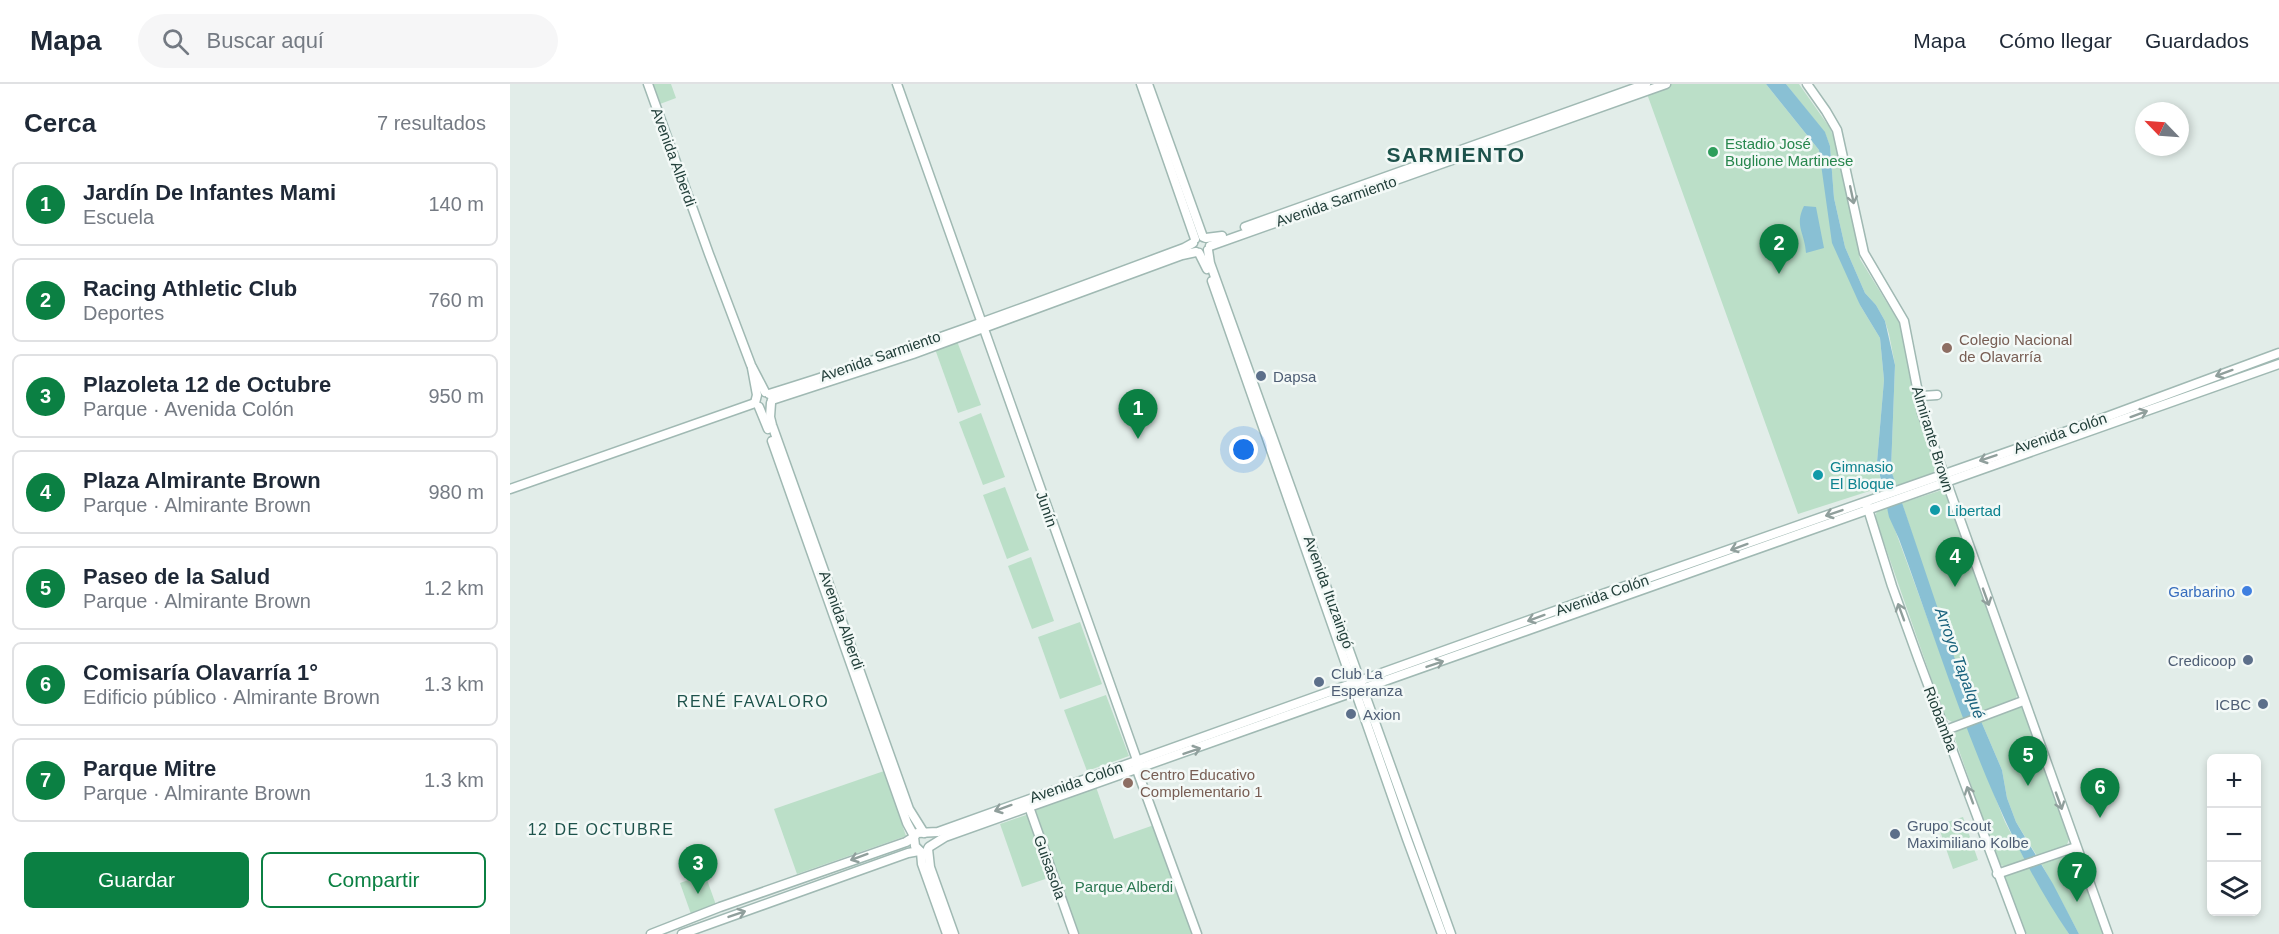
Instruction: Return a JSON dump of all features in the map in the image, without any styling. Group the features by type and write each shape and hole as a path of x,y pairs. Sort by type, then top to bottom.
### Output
{"main road":[{"name":"Avenida Alberdi","path":"648,84 701,233 769,412 909,810 925,833 924,850 915,846 914,836 907,824 764,399"},
{"name":"Junín","path":"897,84 1197,934"},
{"name":"Avenida Ituzaingó","path":"1141,84 1201,245 1235,328 1442,934"},
{"name":"Avenida Ituzaingó","path":"1148,84 1201,245"},
{"name":"Avenida Sarmiento","path":"510,489 764,399 913,354 983,325 1182,255 1220,237 1646,84"},
{"name":"Avenida Sarmiento","path":"1201,245 1666,84"},
{"name":"Almirante Brown","path":"1807,84 1837,130 1866,258 1904,321 1918,400 1944,479 2108,934"},
{"name":"Avenida Colón","path":"1944,479 2279,353"},
{"name":"Avenida Colón","path":"914,836 917,833 938,832 1137,765 1358,686 1577,603 1871,505 2279,364"},
{"path":"1914,377 1922,396 1937,395 1924,404 1926,421"},
{"name":"Riobamba","path":"1871,505 1895,594 2020,932"},
{"name":"Avenida Ituzaingó","path":"1358,686 1451,934"},
{"path":"1946,730 2024,701"},
{"name":"Avenida Colón","path":"682,934 908,853 924,850 945,837 1027,803"},
{"name":"Guisasola","path":"1027,803 1074,934"},
{"path":"651,934 720,907 906,842 914,836"},
{"path":"1997,874 2076,847"},
{"path":"924,850 922,864 947,934"},
{"path":"924,850 954,934"}],"green space":[{"path":"652,84 671,84 676,98 660,104"},
{"path":"1669,84 1766,84 1819,150 1860,305 1880,338 1884,380 1877,462 1882,487 1798,514 1646,91"},
{"path":"1786,84 1799,84 1830,128 1836,143 1860,259 1900,324 1915,400 1937,467 1933,473 1896,486 1891,470 1895,365 1889,334 1876,305 1865,293 1845,247 1834,198 1830,146 1825,133"},
{"path":"957,341 981,405 958,413 935,349"},
{"path":"981,413 1005,477 983,485 959,422"},
{"path":"1005,487 1029,550 1007,559 983,495"},
{"path":"1942,490 1946,492 2018,693 2015,700 1977,713 1966,692 1937,611 1902,503"},
{"path":"1887,508 1964,718 1952,722 1945,718 1875,517 1877,511"},
{"path":"1031,557 1054,621 1032,629 1008,566"},
{"path":"1080,622 1102,684 1060,699 1038,637"},
{"path":"1106,695 1129,756 1087,771 1064,710"},
{"path":"2020,707 2024,709 2069,839 2067,845 2037,856 2016,822 2007,798 2002,770 1981,721"},
{"path":"1967,726 2005,822 2025,860 2004,866 1999,865 1954,736 1957,730"},
{"path":"884,771 906,836 797,874 774,809"},
{"name":"Parque Alberdi","path":"1096,787 1114,839 1154,825 1193,934 1079,934 1035,809"},
{"path":"1029,814 1051,877 1022,887 1000,824"},
{"path":"1963,817 1978,860 1953,869 1938,825"},
{"path":"2071,853 2077,857 2104,934 2079,934 2041,863"},
{"path":"2029,867 2069,934 2027,934 2023,930 2004,879 2006,875"},
{"path":"705,874 716,905 691,914 680,883"}],"water":[{"path":"1766,84 1786,84 1825,132 1830,146 1834,198 1845,247 1865,293 1876,305 1885,321 1895,365 1891,470 1966,692 2002,770 2007,798 2016,822 2053,884 2079,934 2069,934 2041,890 2016,842 1993,793 1953,691 1889,517 1877,462 1884,380 1880,338 1860,305 1832,243 1819,150"},
{"path":"1804,206 1816,207 1824,248 1806,253 1800,224"}],"place":[{"name":"Estadio José Buglione Martinese","path":"1713,152"},
{"name":"Racing Athletic Club","path":"1779,274"},
{"name":"Colegio Nacional de Olavarría","path":"1947,348"},
{"name":"Dapsa","path":"1261,376"},
{"name":"Jardín De Infantes Mami","path":"1138,439"},
{"name":"Gimnasio El Bloque","path":"1818,475"},
{"name":"Libertad","path":"1935,510"},
{"name":"Plaza Almirante Brown","path":"1955,587"},
{"name":"Garbarino","path":"2247,591"},
{"name":"Credicoop","path":"2248,660"},
{"name":"Club La Esperanza","path":"1319,682"},
{"name":"ICBC","path":"2263,704"},
{"name":"Axion","path":"1351,714"},
{"name":"Centro Educativo Complementario 1","path":"1128,783"},
{"name":"Paseo de la Salud","path":"2028,786"},
{"name":"Comisaría Olavarría 1°","path":"2100,818"},
{"name":"Grupo Scout Maximiliano Kolbe","path":"1895,834"},
{"name":"Plazoleta 12 de Octubre","path":"698,894"},
{"name":"Parque Mitre","path":"2077,902"}],"district":[{"name":"SARMIENTO","path":"1456,154"},
{"name":"RENÉ FAVALORO","path":"753,701"},
{"name":"12 DE OCTUBRE","path":"601,829"}],"water label":[{"name":"Arroyo Tapalqué","path":"1960,663"}]}
